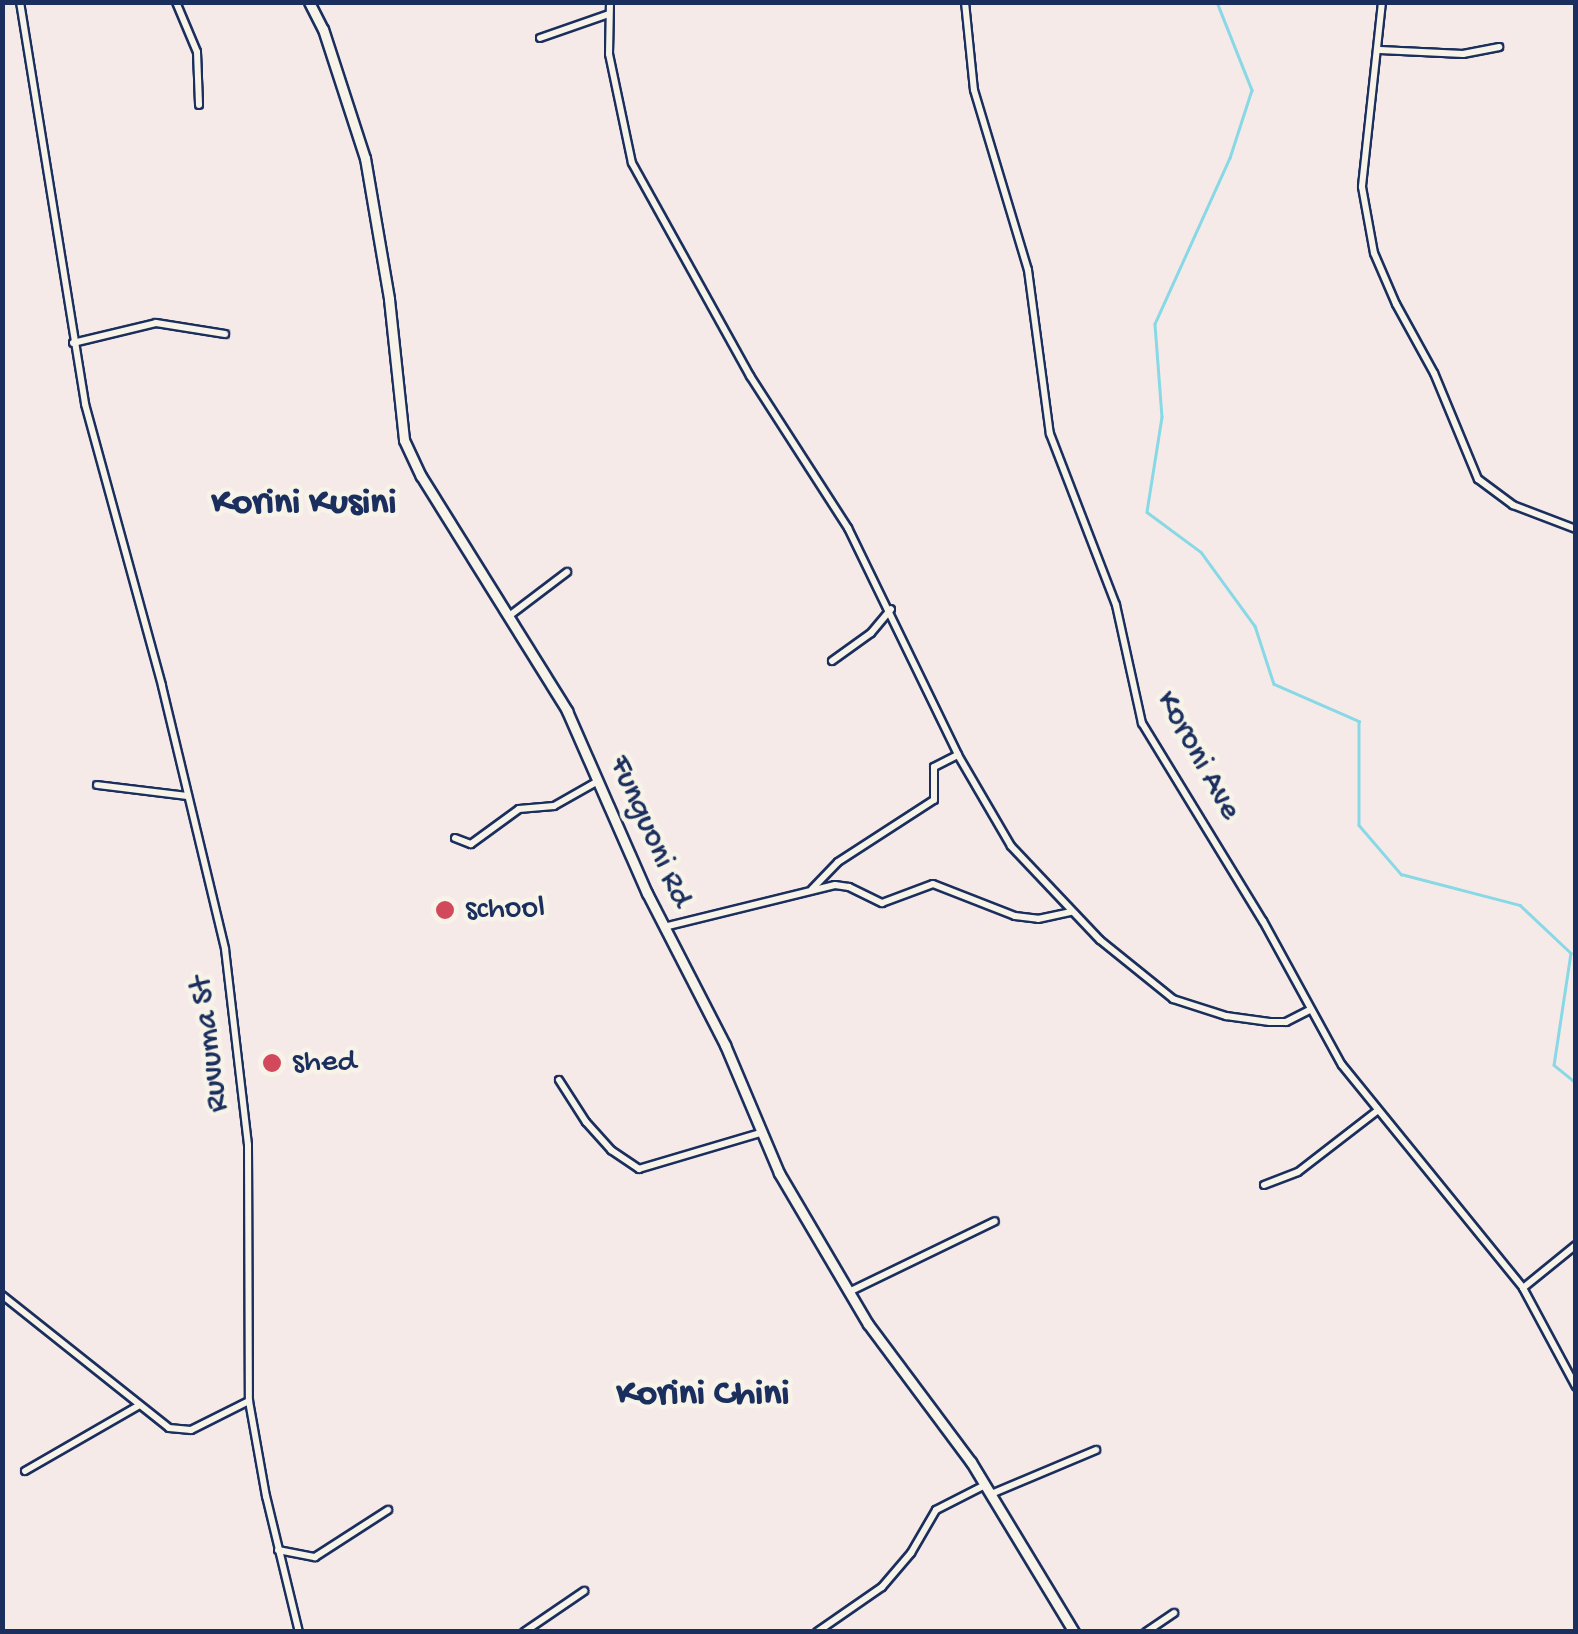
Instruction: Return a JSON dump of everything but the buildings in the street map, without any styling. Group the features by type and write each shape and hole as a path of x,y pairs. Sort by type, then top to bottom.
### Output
{"street":[{"name":"Ruvuma St","path":"20,2 33,63 85,404 162,686 217,912 237,1027 248,1145 249,1401 278,1550 299,1632"},
{"path":"176,2 197,52 199,105"},
{"name":"Funguoni Rd","path":"309,2 323,30 366,158 389,299 404,440 421,476 566,711 664,927 726,1045 760,1133 848,1292 988,1490 1074,1632"},
{"path":"610,2 609,54 632,164 750,376 848,528 891,609 958,755 1018,855 1071,912 1173,1000 1226,1016 1270,1022 1286,1022 1310,1010"},
{"name":"Koroni Ave","path":"965,2 974,90 1028,270 1050,434 1109,584 1142,724 1263,921 1342,1066 1523,1288 1576,1387"},
{"path":"1382,2 1380,50 1362,186 1374,253 1434,373 1478,479 1513,505 1576,529"},
{"path":"540,38 609,14"},
{"path":"1380,50 1463,54 1499,47"},
{"path":"73,342 156,323 225,334"},
{"path":"510,616 567,572"},
{"path":"832,660 871,633 891,609"},
{"path":"811,890 838,862 934,800 934,767 958,755"},
{"path":"454,838 471,844 519,809 554,806 599,780"},
{"path":"97,785 186,796"},
{"path":"664,927 842,885 886,904 933,884 1015,916 1038,919 1071,912"},
{"path":"559,1080 586,1122 611,1150 639,1169 760,1133"},
{"path":"1264,1186 1310,1164 1376,1111"},
{"path":"848,1292 994,1222"},
{"path":"1523,1288 1576,1244"},
{"path":"2,1295 169,1428 183,1431 249,1401"},
{"path":"25,1471 138,1406"},
{"path":"817,1632 882,1587 911,1553 936,1510 1096,1450"},
{"path":"278,1550 315,1557 388,1510"},
{"path":"524,1632 584,1590"},
{"path":"1146,1632 1174,1613"}],"waterway":[{"path":"1217,2 1252,90 1230,158 1155,324 1162,417 1147,512 1201,552 1255,626 1274,684 1359,721 1359,825 1401,874 1520,905 1571,953 1554,1065 1576,1083"}],"place":[{"name":"school","path":"445,910"},
{"name":"shed","path":"272,1063"}],"district":[{"name":"Korini Kusini","path":"304,505"},
{"name":"Korini Chini","path":"703,1396"}]}
